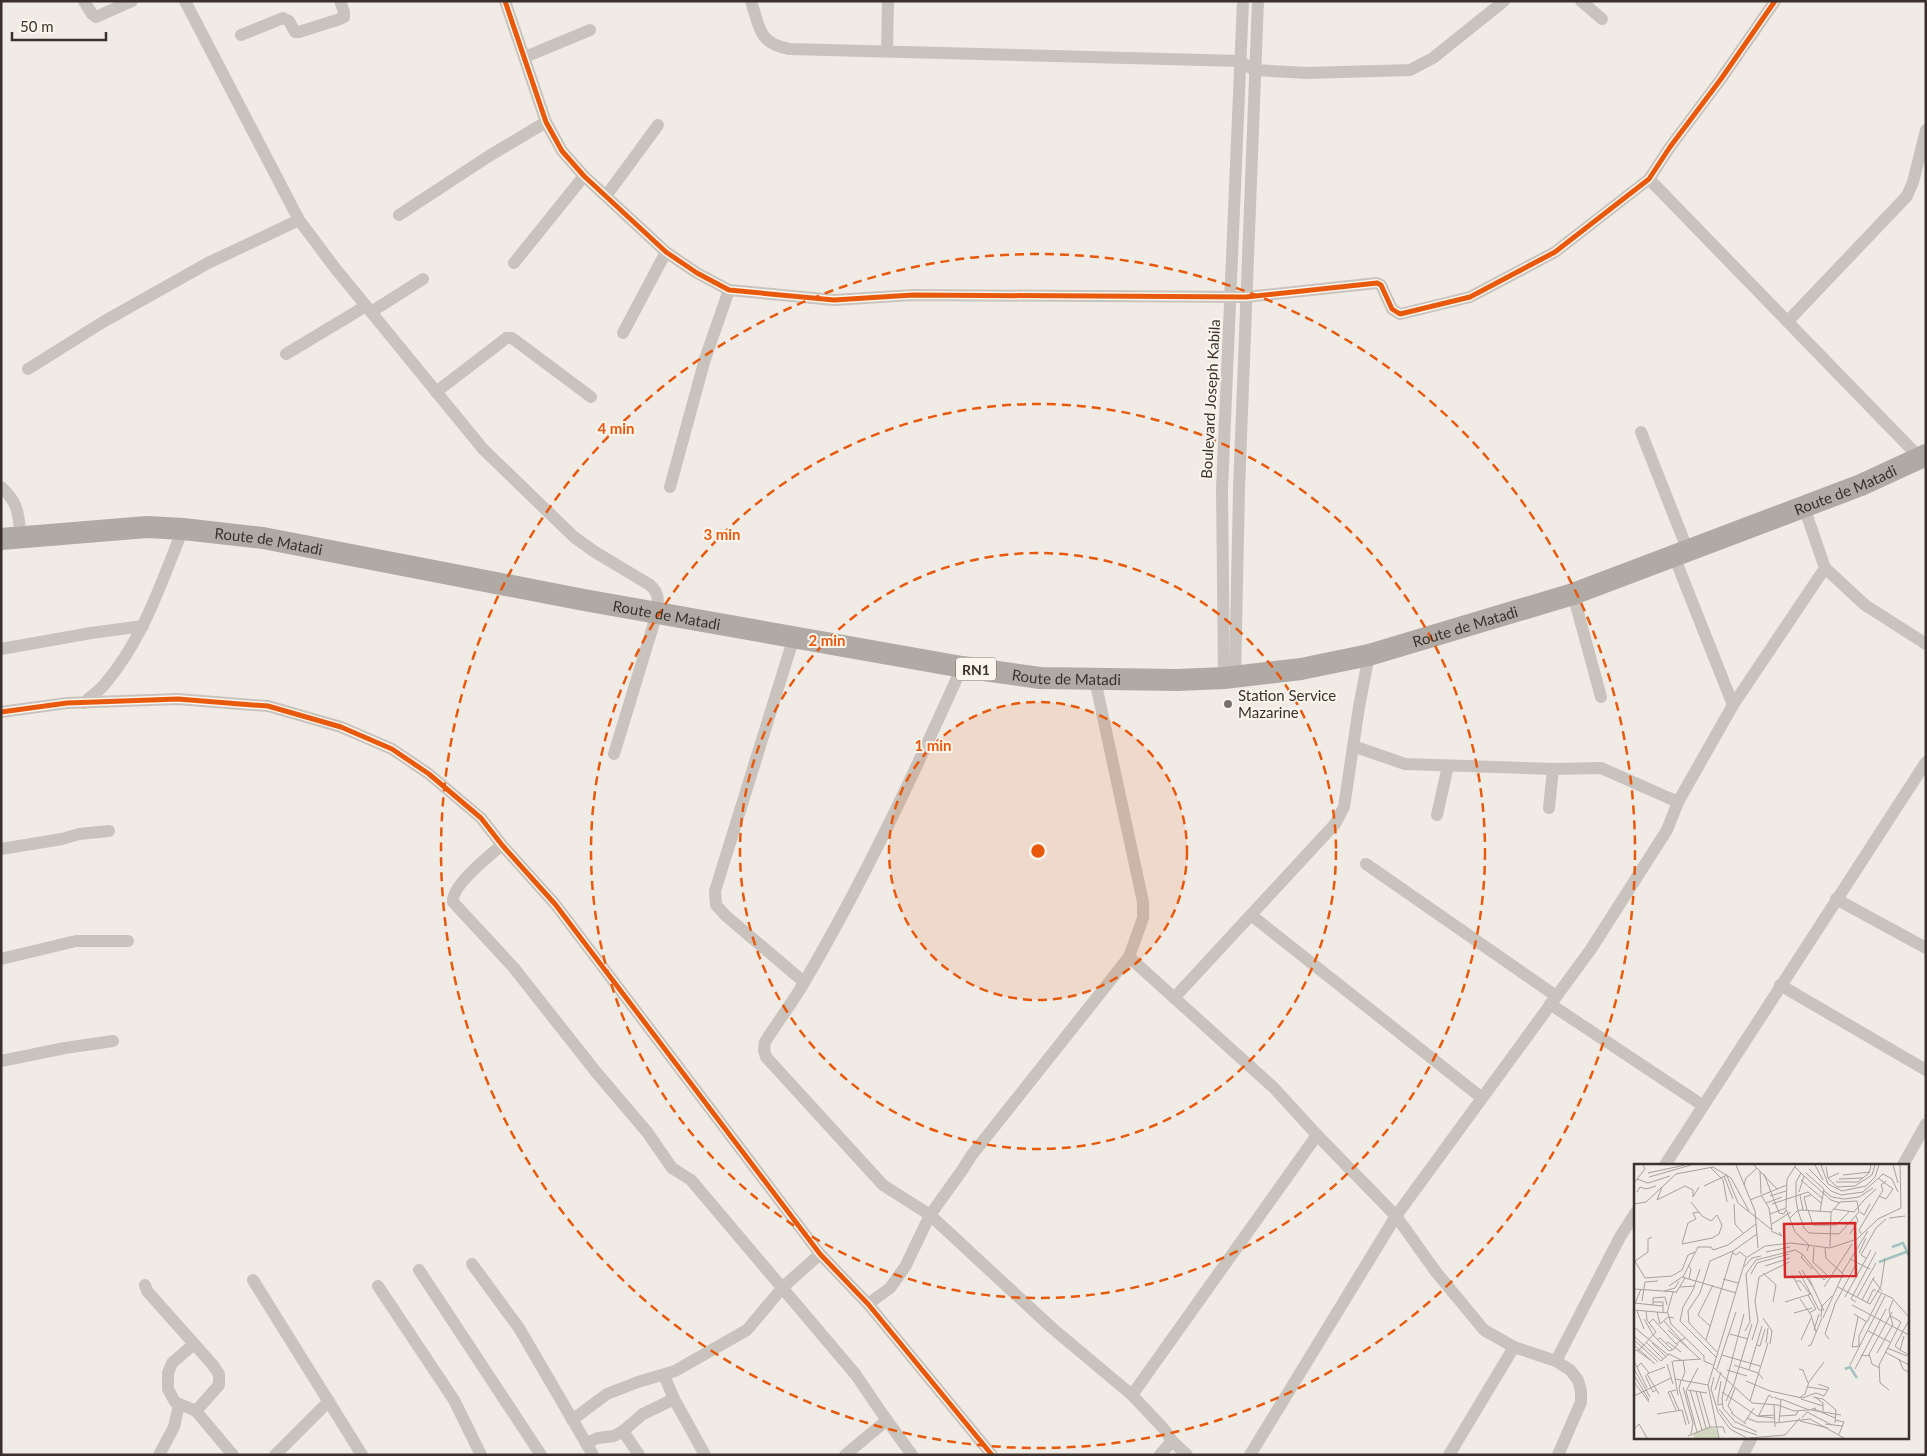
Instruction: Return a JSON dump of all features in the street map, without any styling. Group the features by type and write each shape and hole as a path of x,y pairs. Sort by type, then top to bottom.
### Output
{"highway":[{"name":"Route de Matadi","path":"11,538 147,527 263,538 657,613 962,667 1040,678 1177,680 1230,678 1301,669 1369,655 1574,594 1861,486 1923,456"}],"street":[{"path":"84,1 96,17 132,1"},
{"path":"185,1 299,220 368,309 483,449 552,518 588,547 650,585 656,591 658,597 657,613 614,754"},
{"path":"241,35 283,18 289,20 295,32 340,19 344,17 344,12 340,1"},
{"path":"505,1 546,122 562,151 584,176 666,252 697,273 728,290 834,300 923,295 1246,297 1377,283 1381,285 1392,309 1400,314 1470,297 1555,252 1649,179 1776,1"},
{"path":"750,1 767,42 790,49 887,50 1240,61 1254,70 1308,72 1410,70 1433,58 1504,1"},
{"path":"887,50 888,1"},
{"name":"Boulevard Joseph Kabila","path":"1230,678 1222,489 1232,296 1243,1"},
{"name":"Boulevard Joseph Kabila","path":"1230,678 1258,1"},
{"path":"1581,1 1602,18"},
{"path":"525,57 590,30"},
{"path":"399,215 489,156 546,122"},
{"path":"606,196 658,125"},
{"path":"1788,321 1907,196 1913,182 1926,130"},
{"path":"514,263 584,176"},
{"path":"1649,179 1923,456"},
{"path":"28,369 103,322 208,263 299,220"},
{"path":"623,333 666,252"},
{"path":"286,354 423,279"},
{"path":"670,486 702,369 728,290"},
{"path":"436,392 500,342 506,338 512,338 591,396"},
{"path":"1641,432 1733,705"},
{"path":"1,487 12,498 18,510 11,538"},
{"path":"1804,507 1825,568 1865,605 1926,644"},
{"path":"84,703 103,686 130,649 160,589 183,529"},
{"path":"1250,1455 1396,1216 1591,949 1667,830 1678,802 1733,705 1825,568"},
{"path":"1574,594 1602,697"},
{"path":"1,649 143,626"},
{"path":"794,637 715,891 716,905 726,916 804,982"},
{"path":"1174,998 1335,824 1344,807 1369,655"},
{"path":"962,667 912,777 849,899 804,982 765,1042 764,1050 766,1057 883,1185 930,1215 1052,1328 1132,1395 1188,1455"},
{"path":"868,1304 890,1288 905,1267 930,1215 971,1156 1130,957 1143,918 1143,902 1095,680"},
{"path":"1,712 39,706 178,698 268,706 341,726 392,749 429,774 481,818 502,845 555,904 820,1254 868,1304 992,1455"},
{"path":"1353,746 1405,764 1554,769 1601,768 1678,802"},
{"path":"1666,1164 1702,1105 1926,762"},
{"path":"1437,814 1448,766"},
{"path":"1549,808 1554,769"},
{"path":"1,849 62,839 79,834 109,831"},
{"path":"502,845 479,865 455,892 453,902 514,968 590,1065 647,1132 672,1168 691,1180 856,1375 912,1455"},
{"path":"1366,864 1553,1000 1702,1105"},
{"path":"1836,899 1926,948"},
{"path":"1251,915 1482,1098"},
{"path":"1,959 76,942 128,940"},
{"path":"1130,957 1274,1088 1396,1216 1436,1272 1484,1330 1514,1347 1556,1361 1570,1370 1578,1380 1581,1402 1558,1455"},
{"path":"1780,985 1926,1070"},
{"path":"1,1061 65,1048 113,1042"},
{"path":"1904,1164 1926,1124"},
{"path":"1132,1395 1317,1135"},
{"path":"1556,1361 1620,1237 1634,1215"},
{"path":"572,1420 607,1394 638,1382 664,1375 690,1363 747,1330 782,1287 820,1254"},
{"path":"472,1264 519,1328 594,1455"},
{"path":"419,1270 542,1455"},
{"path":"253,1280 362,1455"},
{"path":"146,1285 147,1291 219,1374 220,1383 196,1410"},
{"path":"378,1286 454,1400 481,1455"},
{"path":"194,1344 172,1363 168,1373 168,1389 179,1405 196,1410 233,1455"},
{"path":"1449,1455 1514,1347"},
{"path":"664,1375 674,1399 705,1455"},
{"path":"586,1443 598,1438 614,1436 643,1414 674,1399"},
{"path":"275,1455 329,1401"},
{"path":"159,1455 174,1427 179,1405"},
{"path":"845,1455 887,1420"},
{"path":"623,1431 639,1455"},
{"path":"1742,1455 1751,1438"},
{"path":"1160,1455 1172,1440"}],"cycle path":[{"path":"505,1 546,122 562,151 584,176 666,252 697,273 729,290 834,300 913,295 1246,297 1377,283 1381,285 1392,309 1400,314 1470,297 1555,252 1649,179 1775,1"},
{"path":"1,712 67,703 178,699 268,706 341,727 392,749 429,774 481,818 502,845 555,904 820,1254 868,1304 992,1455"}],"place":[{"name":"Station Service Mazarine","path":"1228,704"}]}
